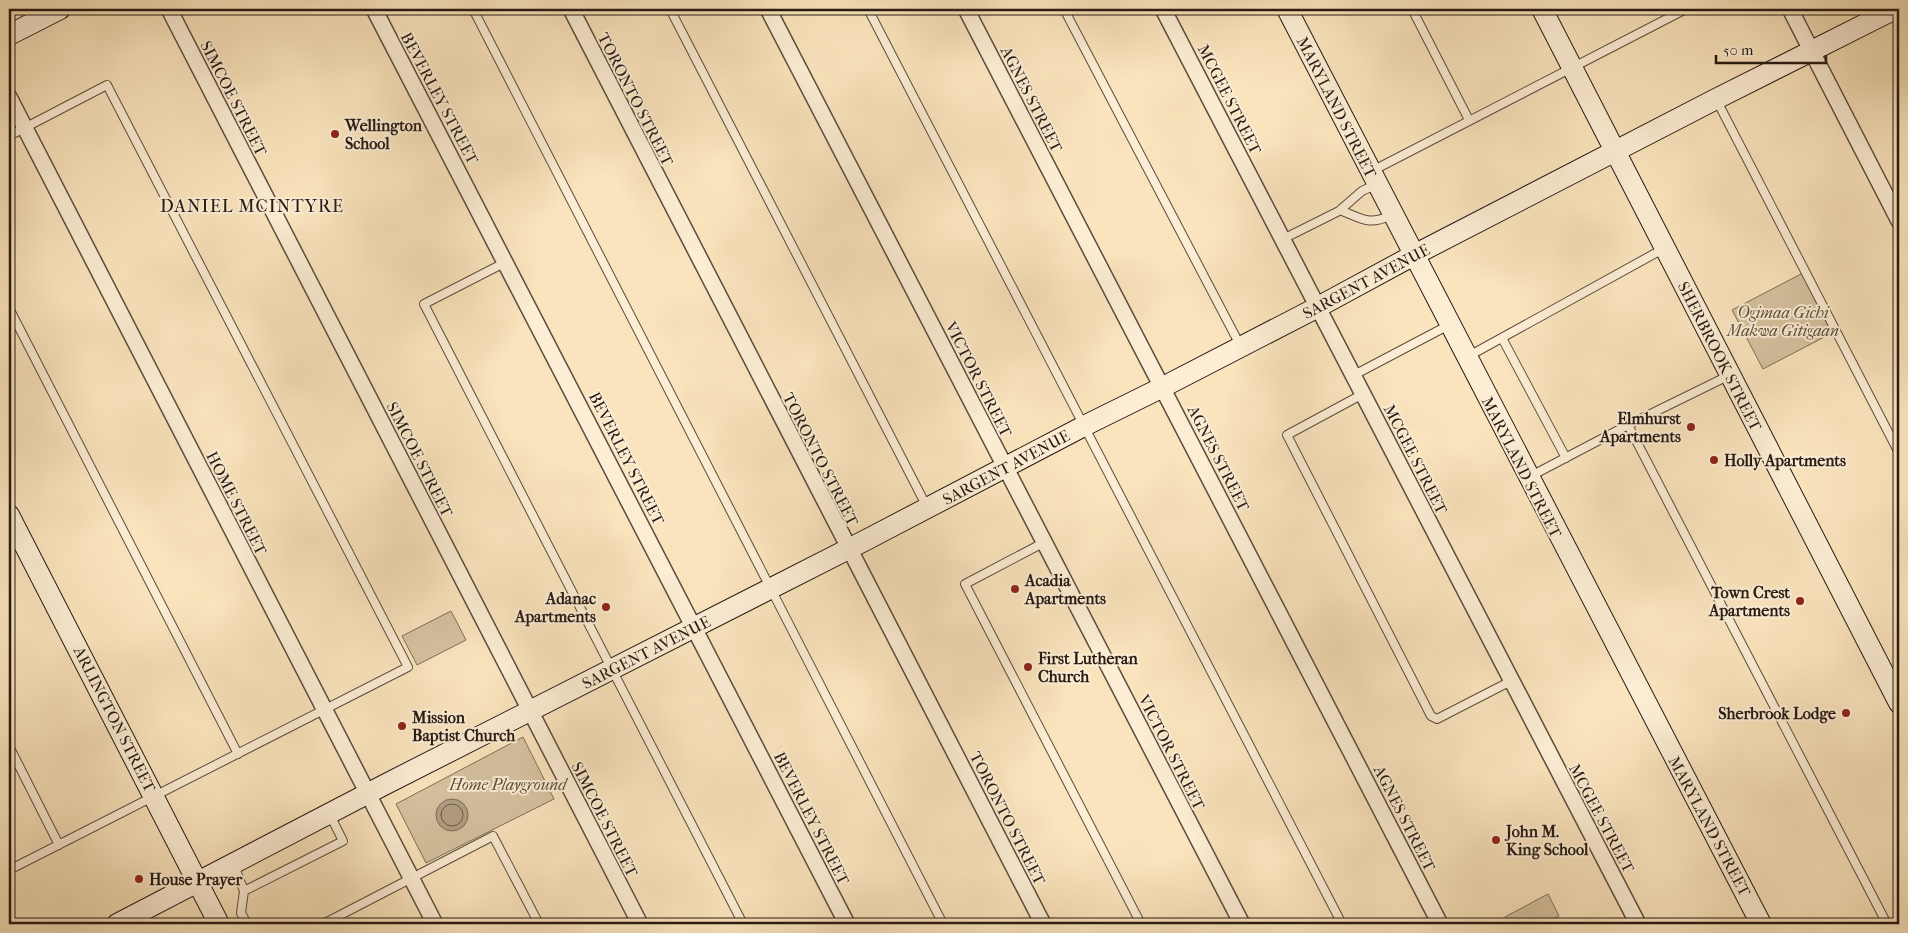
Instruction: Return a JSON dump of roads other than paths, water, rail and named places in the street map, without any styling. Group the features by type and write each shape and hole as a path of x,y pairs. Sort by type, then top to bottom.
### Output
{"main road":[{"path":"9,35 60,9"},
{"name":"MARYLAND STREET","path":"1287,9 1467,357 1527,478 1761,924"},
{"name":"SHERBROOK STREET","path":"1542,9 1899,703"},
{"name":"SARGENT AVENUE","path":"117,924 529,710 770,589 1241,347 1716,99 1895,9"},
{"name":"ARLINGTON STREET","path":"9,515 219,924"}],"street":[{"name":"SIMCOE STREET","path":"169,9 640,924"},
{"name":"BEVERLEY STREET","path":"374,9 847,924"},
{"name":"TORONTO STREET","path":"571,9 1043,924"},
{"name":"VICTOR STREET","path":"768,9 1242,924"},
{"name":"AGNES STREET","path":"966,9 1440,924"},
{"name":"MCGEE STREET","path":"1163,9 1638,924"},
{"path":"1790,9 1899,221"},
{"name":"HOME STREET","path":"9,97 435,924"}],"lane":[{"path":"473,9 942,924"},
{"path":"670,9 928,508"},
{"path":"868,9 1342,924"},
{"path":"1064,9 1241,347"},
{"path":"1412,9 1469,120"},
{"path":"1283,239 1340,210 1362,191 1373,178 1469,120 1573,68 1671,12 1686,9"},
{"path":"9,136 107,86 408,667 9,870"},
{"path":"1716,99 1899,453"},
{"path":"1340,210 1370,222 1378,222 1393,214"},
{"path":"1467,357 1665,248"},
{"path":"506,262 424,304 743,924"},
{"path":"9,308 238,754"},
{"path":"1354,375 1450,324"},
{"path":"1502,338 1566,458"},
{"path":"1527,478 1628,425 1730,375"},
{"path":"1363,394 1287,435 1318,497 1431,716 1437,719 1511,681"},
{"path":"1628,425 1887,924"},
{"path":"1043,543 966,584 1141,924"},
{"path":"9,746 60,845"},
{"path":"244,891 343,841 329,814"},
{"path":"324,924 493,836 539,924"},
{"path":"234,864 244,891 241,912 247,924"}],"water":[{"path":"452,799 464,803 468,815 464,827 452,831 440,827 436,815 440,803"}],"place":[{"name":"Wellington School","path":"335,134"},
{"name":"Elmhurst Apartments","path":"1691,427"},
{"name":"Holly Apartments","path":"1714,460"},
{"name":"Acadia Apartments","path":"1015,589"},
{"name":"Town Crest Apartments","path":"1800,601"},
{"name":"Adanac Apartments","path":"606,607"},
{"name":"First Lutheran Church","path":"1028,667"},
{"name":"Sherbrook Lodge","path":"1846,713"},
{"name":"Mission Baptist Church","path":"402,726"},
{"name":"John M. King School","path":"1496,840"},
{"name":"House Prayer","path":"139,879"}],"district":[{"name":"DANIEL MCINTYRE","path":"252,206"}],"park label":[{"name":"Ogimaa Gichi Makwa Gitigaan","path":"1783,321"},
{"name":"Home Playground","path":"508,784"}]}
